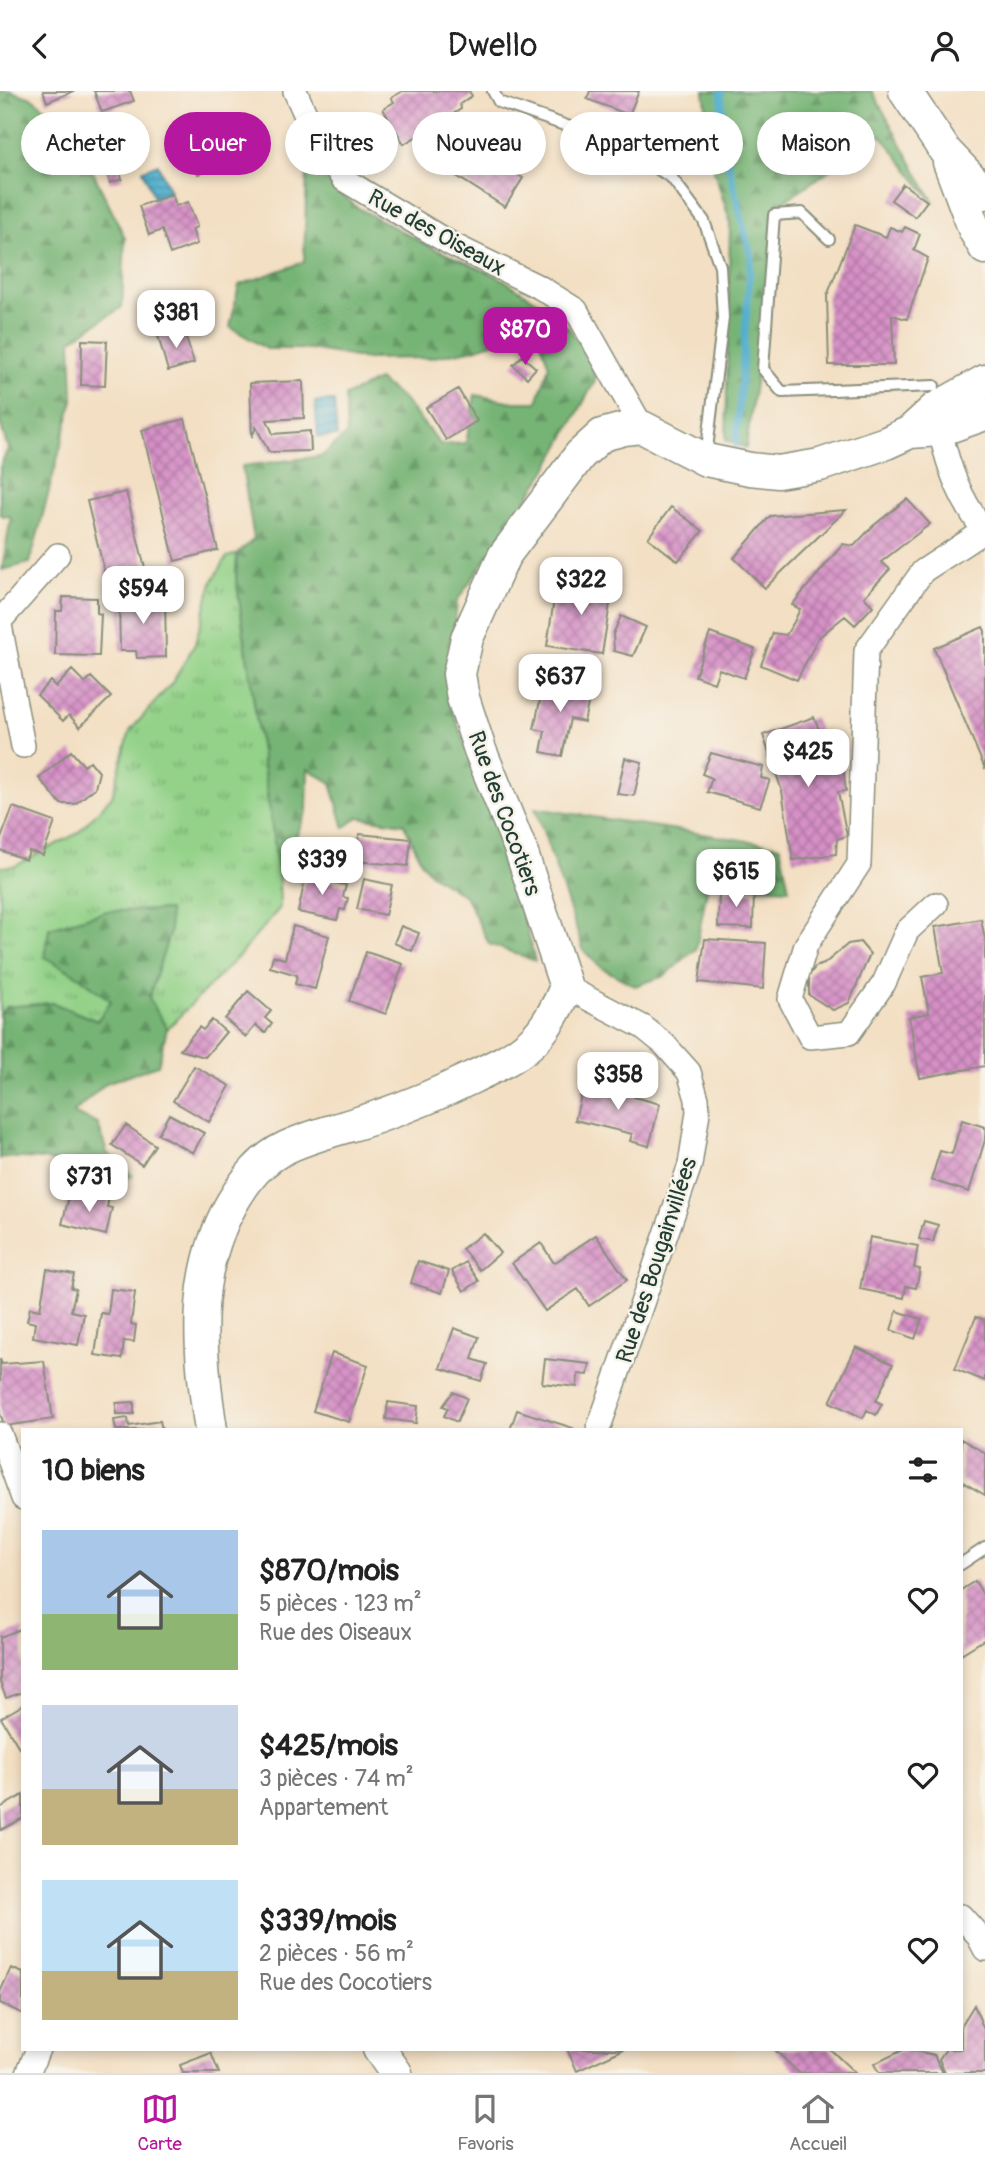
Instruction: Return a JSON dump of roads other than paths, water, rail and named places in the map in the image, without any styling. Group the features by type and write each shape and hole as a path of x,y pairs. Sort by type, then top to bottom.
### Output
{"street":[{"name":"Rue des Oiseaux","path":"295,91 314,134 343,179 451,244 541,288 576,310 642,427"},
{"path":"905,91 944,151 985,193"},
{"path":"944,151 975,231 985,248"},
{"path":"925,431 935,409 985,381"},
{"path":"642,427 706,460 778,472 820,465 985,414"},
{"name":"Rue des Cocotiers","path":"566,987 520,848 480,750 463,698 459,674 467,638 505,556 541,506 580,455 602,435 642,427"},
{"path":"925,431 966,505 985,532 923,571 866,651 859,864 806,946 790,999 810,1037 849,1033 884,983 906,931 936,904"},
{"path":"23,746 0,623 58,555"},
{"path":"211,1428 201,1365 205,1280 215,1234 248,1177 259,1165 288,1147 425,1098 514,1058 544,1029 566,987"},
{"name":"Rue des Bougainvillées","path":"566,987 643,1027 664,1044 689,1072 698,1112 690,1164 599,1428"},
{"path":"0,1434 21,1492"},
{"path":"963,1918 977,1934 985,1949"},
{"path":"28,2073 37,2051"},
{"path":"380,2051 396,2073"}],"lane":[{"path":"493,91 499,101 621,145 672,178 704,221 720,266 723,317 706,460"},
{"path":"830,239 802,213 774,215 763,369 782,392 934,386"},
{"path":"963,1563 985,1548"}],"water":[{"path":"158,164 170,192 154,198 145,175 150,175 150,167"},
{"path":"334,401 337,436 318,437 315,402"}],"waterway":[{"path":"721,91 726,155 751,257 736,444"}]}
